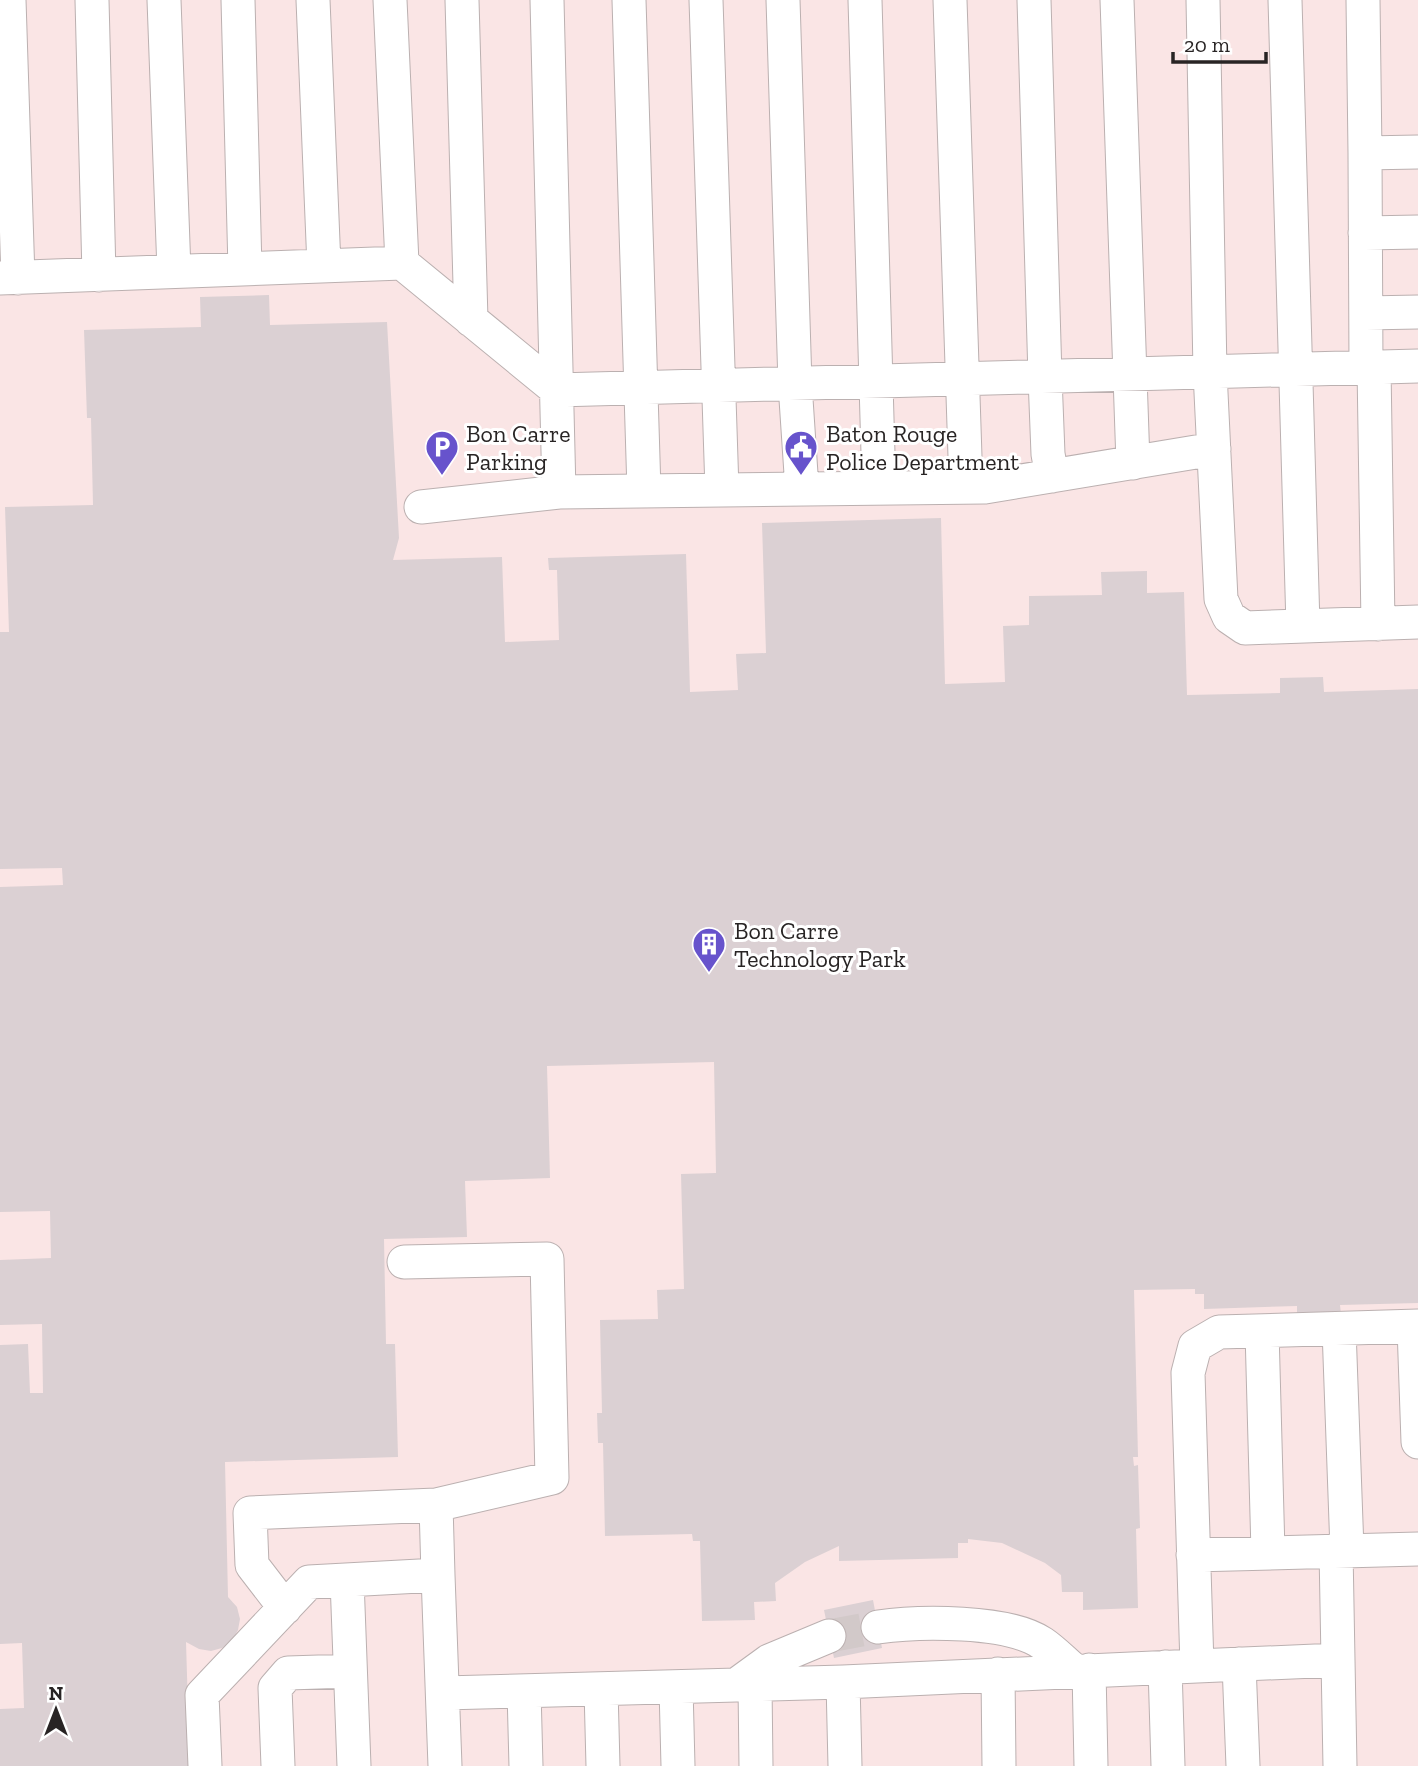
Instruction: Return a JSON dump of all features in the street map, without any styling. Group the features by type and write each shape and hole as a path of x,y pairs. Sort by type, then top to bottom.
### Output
{"lane":[{"path":"9,0 9,278 402,263 557,390 1418,366"},
{"path":"92,0 99,275"},
{"path":"164,0 174,271"},
{"path":"238,0 246,269"},
{"path":"313,0 324,266"},
{"path":"390,0 402,263"},
{"path":"462,0 471,320"},
{"path":"547,0 559,492"},
{"path":"629,0 644,491"},
{"path":"706,0 722,490"},
{"path":"783,0 794,384 802,489"},
{"path":"865,0 879,488"},
{"path":"950,0 966,487"},
{"path":"1034,0 1045,377 1048,454 1052,476"},
{"path":"1117,0 1133,463"},
{"path":"1203,0 1210,372 1221,599 1229,617 1245,628 1418,622"},
{"path":"1285,0 1303,626"},
{"path":"1363,0 1366,313 1378,624"},
{"path":"1365,153 1418,152"},
{"path":"1366,233 1418,232"},
{"path":"1366,313 1418,312"},
{"path":"421,507 559,492 985,487 1214,449"},
{"path":"285,1608 252,1565 250,1513 436,1505 552,1478 547,1259 404,1262"},
{"path":"1168,1766 1193,1555 1188,1373 1195,1346 1219,1332 1416,1326 1418,1442"},
{"path":"1339,1329 1340,1766"},
{"path":"1262,1331 1268,1552"},
{"path":"436,1505 445,1766"},
{"path":"1193,1555 1418,1549"},
{"path":"205,1766 202,1695 309,1582 438,1574"},
{"path":"347,1580 354,1766"},
{"path":"878,1627 949,1623 1002,1628 1041,1642 1082,1671 1091,1766"},
{"path":"746,1685 769,1661 829,1636"},
{"path":"444,1693 843,1682 1338,1660"},
{"path":"1239,1664 1242,1766"},
{"path":"278,1766 275,1688 288,1674 350,1671"},
{"path":"998,1674 999,1766"},
{"path":"843,1682 845,1766"},
{"path":"746,1685 757,1766"},
{"path":"676,1687 678,1766"},
{"path":"601,1689 603,1766"},
{"path":"524,1691 526,1766"}],"shaded area":[{"path":"0,0 1418,0 1418,1766 0,1766"}],"building":[{"name":"Bon Carre Technology Park","path":"269,295 270,325 387,322 399,538 393,560 502,557 505,642 559,640 557,570 549,570 548,558 686,554 690,692 738,690 736,654 766,653 762,523 941,518 945,684 1005,682 1003,626 1029,625 1029,596 1102,595 1101,572 1147,571 1147,593 1184,592 1187,695 1280,693 1280,678 1323,677 1324,692 1418,689 1418,1303 1340,1305 1341,1314 1297,1315 1297,1306 1204,1309 1204,1294 1195,1294 1195,1289 1134,1290 1138,1457 1133,1457 1134,1466 1138,1465 1138,1608 1083,1610 1083,1592 1062,1592 1061,1575 1045,1563 1002,1543 968,1539 968,1543 958,1543 958,1558 839,1561 839,1546 805,1562 775,1583 776,1601 754,1602 755,1620 702,1621 700,1541 693,1541 692,1534 605,1536 603,1443 598,1443 597,1413 602,1413 600,1320 658,1319 657,1290 684,1289 681,1174 716,1173 714,1062 547,1066 550,1178 465,1181 467,1237 384,1239 386,1344 395,1344 398,1457 225,1462 228,1597 237,1607 240,1619 232,1641 222,1648 211,1651 199,1649 186,1642 189,1741 193,1766 0,1766 0,1709 24,1708 22,1643 0,1644 0,1345 28,1344 30,1393 43,1393 42,1324 0,1325 0,1260 51,1258 50,1211 0,1212 0,887 63,885 62,868 0,869 0,632 9,632 5,507 93,505 91,418 87,418 84,330 201,327 200,297"},
{"path":"873,1600 882,1648 834,1658 824,1610"}],"tunnel":[{"path":"829,1636 878,1627"}],"place":[{"name":"Bon Carre Parking","path":"442,477"},
{"name":"Baton Rouge Police Department","path":"801,477"},
{"name":"Bon Carre Technology Park","path":"709,974"}]}
